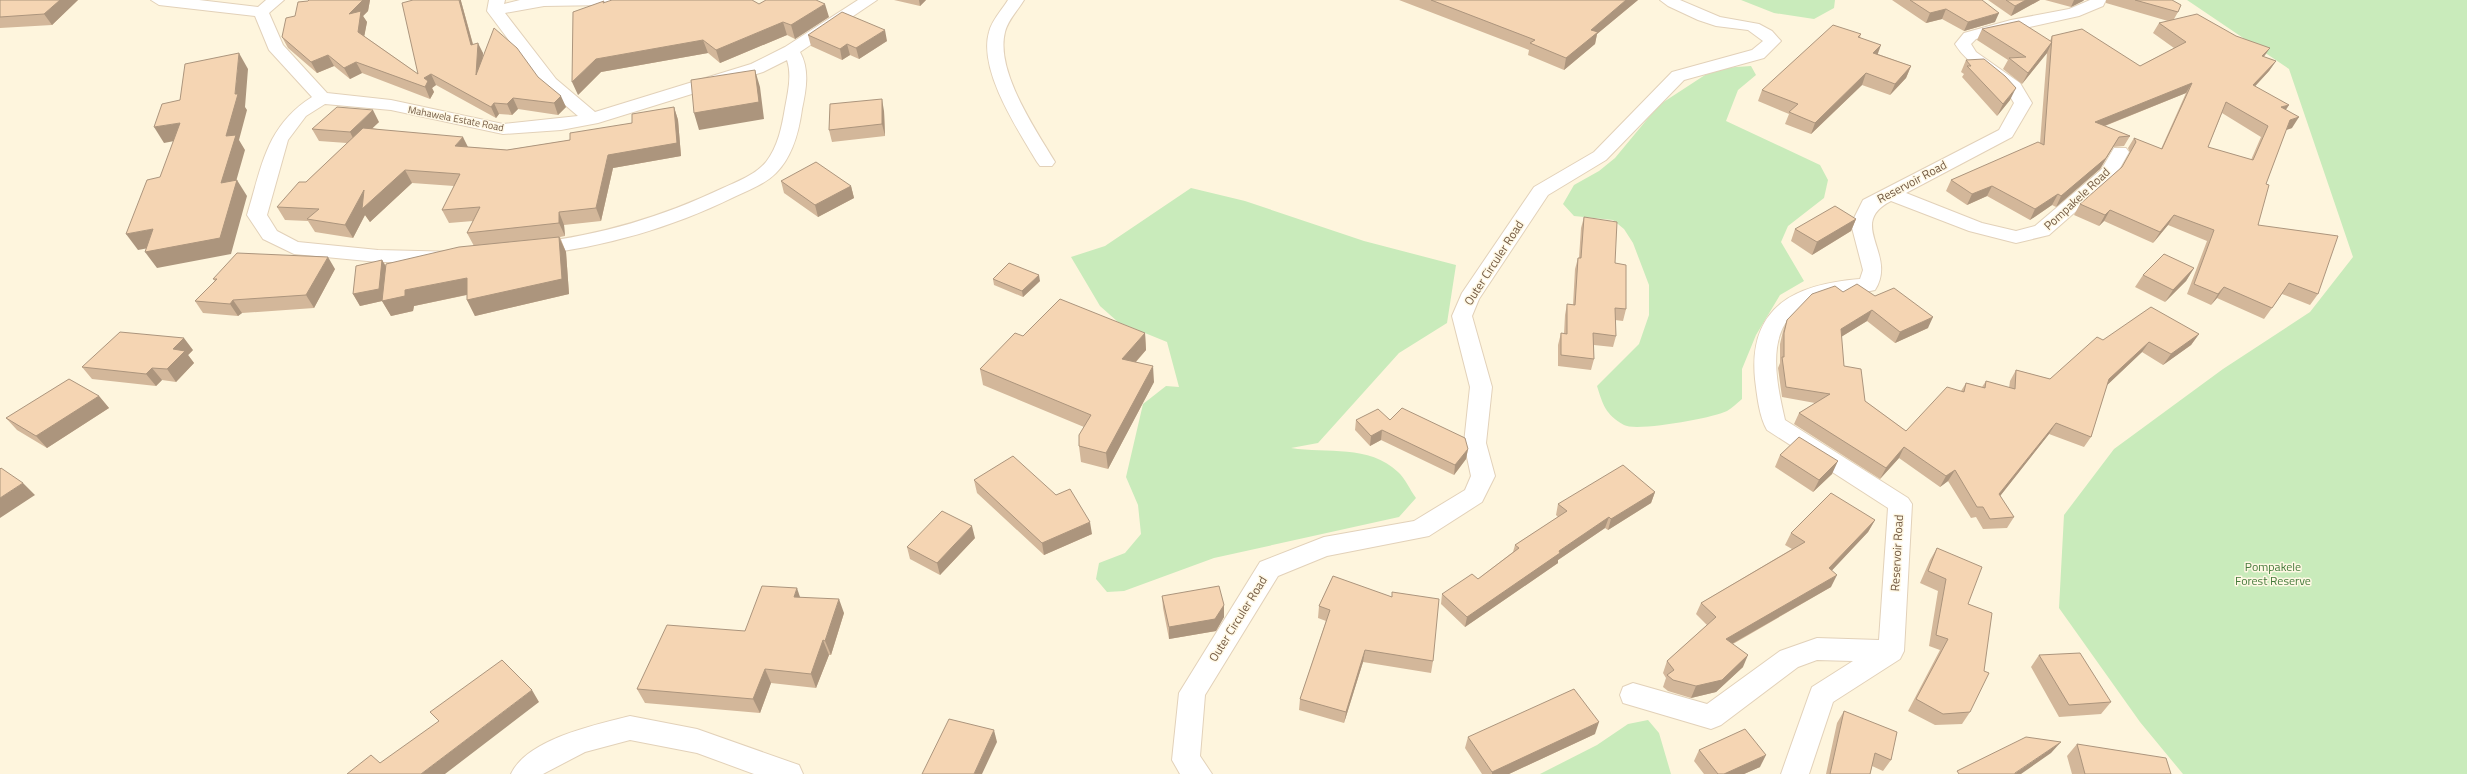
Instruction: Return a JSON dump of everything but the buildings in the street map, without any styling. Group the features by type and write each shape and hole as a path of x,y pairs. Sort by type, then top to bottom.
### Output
{"street":[{"path":"159,0 261,12 276,0"},
{"path":"496,5 607,0"},
{"name":"Mahawela Estate Road","path":"322,98 391,105 503,128 561,125 592,119 757,68 791,51 869,0"},
{"path":"1016,0 997,32 998,66 1016,109 1046,162"},
{"name":"Outer Circuler Road","path":"1198,774 1186,760 1192,693 1269,569 1324,547 1420,529 1474,496 1483,476 1475,443 1481,387 1462,316 1469,298 1541,191 1600,156 1678,76 1758,54 1773,41 1766,33 1753,26 1717,21 1668,0"},
{"name":"Reservoir Road","path":"1891,651 1900,504 1775,424 1763,372 1766,340 1782,310 1812,294 1868,284 1873,270 1862,224 1870,204 2006,133 2023,103 2014,87 1970,55 1963,44 1970,36 2011,25 2072,14 2097,4 2098,0"},
{"path":"496,5 550,83 592,119"},
{"path":"261,12 275,47 322,98 300,112 280,140 257,215 270,235 294,248 378,256 468,254"},
{"path":"1993,12 2011,25"},
{"path":"515,250 554,247 610,237 696,210 759,177 774,163 790,130 799,80 795,57 791,51"},
{"name":"Pompakele Road","path":"1889,193 1976,227 2016,237 2042,231 2108,173 2120,152"},
{"path":"1632,695 1711,717 1789,659 1817,649 1891,651"},
{"path":"1795,774 1822,695 1891,651"},
{"path":"525,774 533,765 579,741 630,728 697,741 789,774"}],"green space":[{"path":"1741,0 1835,0 1834,8 1814,19 1774,13"},
{"name":"Pompakele Forest Reserve","path":"2187,0 2467,0 2467,774 2183,774 2140,722 2059,608 2064,515 2114,449 2223,369 2310,312 2353,257 2289,69"},
{"path":"1751,66 1756,75 1738,90 1726,121 1820,165 1828,180 1824,198 1788,226 1781,242 1804,281 1780,295 1756,335 1742,369 1742,399 1733,407 1719,414 1675,423 1643,427 1631,427 1624,425 1609,413 1601,399 1597,386 1639,344 1649,315 1649,285 1633,243 1624,229 1613,220 1574,216 1563,204 1574,185 1599,171 1615,158 1659,105 1705,75 1722,68"},
{"path":"1191,188 1245,201 1364,241 1456,265 1447,323 1399,353 1318,443 1291,448 1347,452 1374,457 1387,463 1398,472 1403,477 1416,498 1399,517 1214,558 1124,591 1107,592 1096,579 1099,563 1125,553 1141,534 1138,505 1126,477 1143,404 1166,386 1179,387 1167,342 1118,322 1100,306 1071,257 1105,246"},
{"path":"1648,720 1659,733 1671,774 1540,774 1597,745 1628,724"}]}
